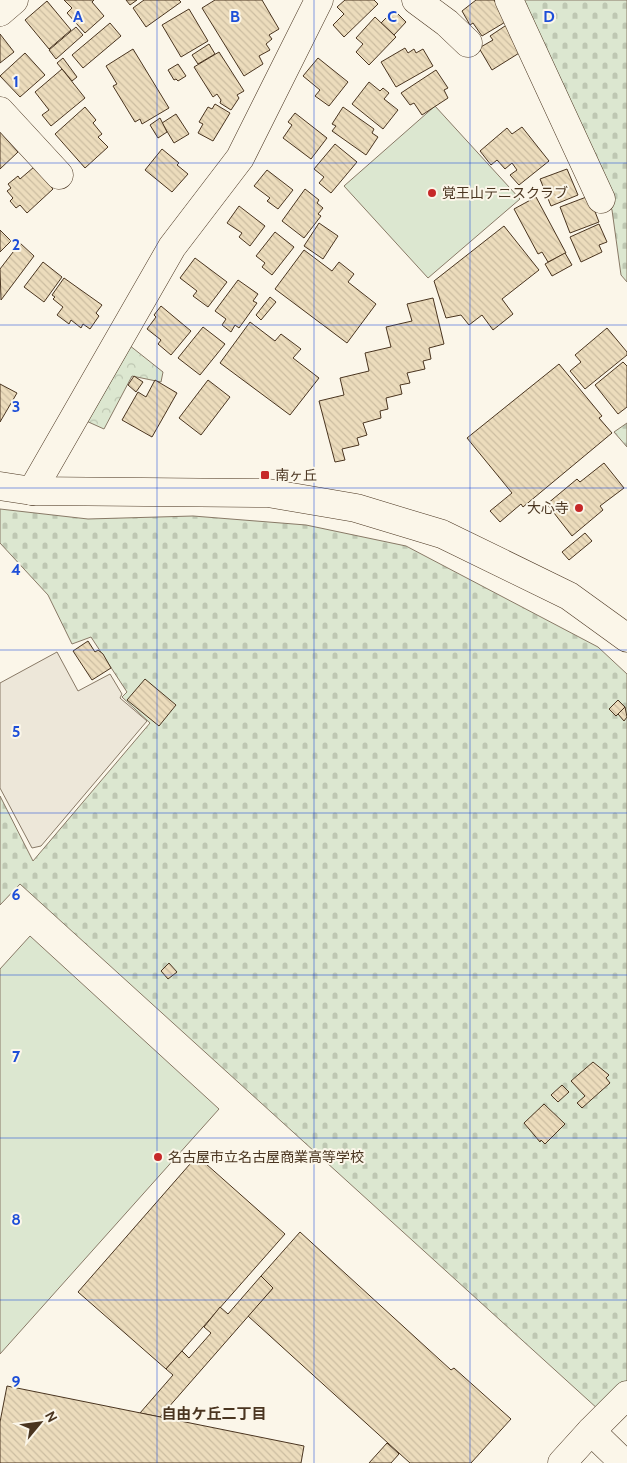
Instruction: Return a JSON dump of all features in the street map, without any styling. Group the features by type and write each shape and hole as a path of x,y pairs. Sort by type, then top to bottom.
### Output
{"street":[{"path":"0,12 14,0"},
{"path":"32,491 172,247 240,158 319,0"},
{"path":"416,0 468,43"},
{"path":"509,0 601,199"},
{"path":"0,111 58,175"},
{"path":"0,486 32,491 268,492 356,508 442,534 569,596 627,638"},
{"path":"562,1463 590,1431 627,1395"},
{"path":"590,1431 624,1463"}],"green space":[{"path":"519,0 627,0 627,282 621,275 612,210"},
{"name":"覚王山テニスクラブ","path":"435,106 520,199 428,278 344,186"},
{"path":"129,345 163,372 161,382 132,376 104,429 84,420"},
{"path":"627,423 627,447 614,432"},
{"path":"0,509 88,519 193,516 306,525 406,546 598,647 627,674 627,1382 599,1410 20,884 0,905 0,796 33,861 150,723 122,697 127,692 91,637 72,644 48,595 0,543"},
{"path":"30,936 219,1109 0,1354 0,969"}],"shaded area":[{"path":"57,652 78,691 110,674 122,694 120,698 147,721 41,846 32,848 0,788 0,683"}],"building":[{"path":"64,0 94,0 92,2 104,16 85,33 67,13 72,8"},
{"path":"126,0 137,0 130,5"},
{"path":"144,0 179,0 181,2 146,27 133,8"},
{"path":"215,0 262,0 279,29 269,35 272,39 266,44 270,50 259,56 263,64 244,76 202,8"},
{"path":"345,0 374,0 378,4 344,37 333,25 344,14 337,7"},
{"path":"476,0 494,0 507,21 482,36 473,23 470,25 462,11"},
{"path":"47,1 71,30 49,49 25,20"},
{"path":"189,9 208,41 181,57 162,25"},
{"path":"394,10 406,22 394,35 381,23"},
{"path":"375,17 396,37 369,65 356,52 363,44 356,38"},
{"path":"110,23 121,36 83,68 72,55"},
{"path":"508,24 524,50 492,70 479,48 493,40 490,36"},
{"path":"76,27 83,35 56,59 49,50"},
{"path":"0,34 14,52 0,63"},
{"path":"209,44 215,54 198,64 192,55"},
{"path":"405,48 408,53 414,49 416,53 423,49 433,66 396,87 381,62"},
{"path":"133,49 169,108 142,124 140,119 135,122 113,86 117,84 106,66"},
{"path":"219,52 244,91 237,95 239,98 231,110 220,103 221,100 217,94 213,97 194,67"},
{"path":"25,53 45,75 20,97 0,76"},
{"path":"63,58 77,77 72,81 57,63"},
{"path":"318,58 348,82 329,106 315,96 320,90 303,76"},
{"path":"178,64 186,76 178,81 174,80 168,70"},
{"path":"62,69 85,98 51,126 42,115 49,110 35,92"},
{"path":"436,70 448,88 444,90 448,98 422,115 414,103 410,105 401,93"},
{"path":"369,82 380,91 383,88 389,93 384,99 398,110 383,129 352,104"},
{"path":"215,104 230,113 213,141 198,133 203,124 199,122 208,107 212,109"},
{"path":"85,107 96,120 93,123 102,134 98,137 108,147 85,168 55,134"},
{"path":"343,107 374,129 372,133 378,137 366,155 332,131 336,126 332,124"},
{"path":"295,113 327,138 311,159 283,138 292,125 288,122"},
{"path":"176,114 189,134 174,143 162,123"},
{"path":"160,118 167,132 158,138 150,125"},
{"path":"522,127 549,161 519,185 510,175 517,170 512,163 505,169 497,160 491,165 480,151 507,128 512,134"},
{"path":"0,132 18,152 0,169"},
{"path":"335,144 357,162 331,193 319,183 324,177 314,169"},
{"path":"162,149 179,163 177,165 188,174 172,192 145,170"},
{"path":"34,167 53,189 27,213 20,205 16,208 10,201 13,198 7,191 11,188 8,184 18,176 20,179"},
{"path":"567,169 578,195 551,206 540,179"},
{"path":"267,170 293,190 278,209 267,201 270,198 254,186"},
{"path":"305,189 319,200 317,203 323,208 318,214 321,216 304,238 282,221"},
{"path":"589,196 599,222 570,233 560,207"},
{"path":"536,197 566,253 548,262 542,252 538,254 514,209"},
{"path":"239,206 265,226 250,246 239,237 242,233 227,223"},
{"path":"319,223 338,236 323,259 304,246"},
{"path":"599,224 607,242 599,245 602,252 581,262 570,237"},
{"path":"504,226 539,270 502,299 513,314 493,330 482,315 469,325 461,315 446,318 434,281"},
{"path":"0,230 11,241 0,252"},
{"path":"275,232 294,247 272,275 262,267 265,263 256,256"},
{"path":"20,243 34,256 1,300 0,269"},
{"path":"304,250 332,271 339,262 354,274 348,282 376,304 347,343 275,289"},
{"path":"565,253 572,265 552,276 545,264"},
{"path":"195,258 227,282 208,307 193,296 197,291 180,278"},
{"path":"43,262 62,277 44,302 24,287"},
{"path":"64,278 102,305 96,313 99,316 90,329 83,324 81,328 71,320 69,324 57,315 63,307 53,299 55,297 52,295"},
{"path":"238,280 258,294 253,301 257,303 239,328 235,325 231,332 222,325 226,319 215,311"},
{"path":"270,297 276,302 261,320 256,315"},
{"path":"433,298 444,344 429,348 431,359 423,361 425,369 407,373 410,383 400,385 402,394 386,398 388,409 380,411 381,418 363,423 367,435 357,438 359,445 342,449 345,460 335,462 319,401 344,395 340,378 369,371 365,353 391,347 386,327 412,321 407,304"},
{"path":"161,306 191,331 171,355 158,344 161,340 147,329"},
{"path":"250,322 275,341 281,334 301,349 293,358 319,378 290,415 220,363"},
{"path":"203,327 225,344 200,375 178,358"},
{"path":"607,328 627,352 627,355 585,389 570,371 581,362 575,355"},
{"path":"623,362 627,366 627,407 618,414 595,385"},
{"path":"559,364 602,416 599,418 612,433 523,507 521,504 500,522 490,511 512,493 467,438"},
{"path":"134,376 143,382 136,392 128,385"},
{"path":"155,380 177,393 152,437 122,420 138,392 146,397"},
{"path":"208,380 230,397 201,435 179,418"},
{"path":"0,384 17,393 0,422"},
{"path":"604,463 624,488 600,506 603,510 572,536 547,504 577,479 580,482"},
{"path":"585,533 592,541 569,560 562,552"},
{"path":"88,641 95,652 98,650 103,654 111,668 92,680 73,651"},
{"path":"145,679 176,705 159,726 127,700"},
{"path":"618,700 625,707 616,716 609,709"},
{"path":"625,707 627,717 624,721 618,714"},
{"path":"169,963 177,972 168,979 161,971"},
{"path":"593,1062 609,1075 606,1078 610,1083 582,1108 577,1103 585,1096 571,1081"},
{"path":"562,1085 569,1092 558,1102 551,1095"},
{"path":"544,1104 565,1124 545,1144 541,1140 540,1142 524,1123"},
{"path":"197,1156 285,1234 166,1369 78,1292"},
{"path":"300,1232 451,1370 454,1368 511,1419 471,1463 410,1463 248,1316 273,1288 261,1276"},
{"path":"261,1276 273,1288 160,1417 140,1413 173,1375 166,1369 182,1351 189,1358 211,1333 204,1327 220,1307 228,1314"},
{"path":"7,1386 304,1446 301,1463 0,1463 0,1422"},
{"path":"387,1443 399,1454 391,1463 369,1463"}],"place":[{"name":"覚王山テニスクラブ","path":"432,193"},
{"name":"南ヶ丘","path":"265,475"},
{"name":"大心寺","path":"579,508"},
{"name":"名古屋市立名古屋商業高等学校","path":"158,1157"}],"district":[{"name":"自由ケ丘二丁目","path":"214,1414"}]}
